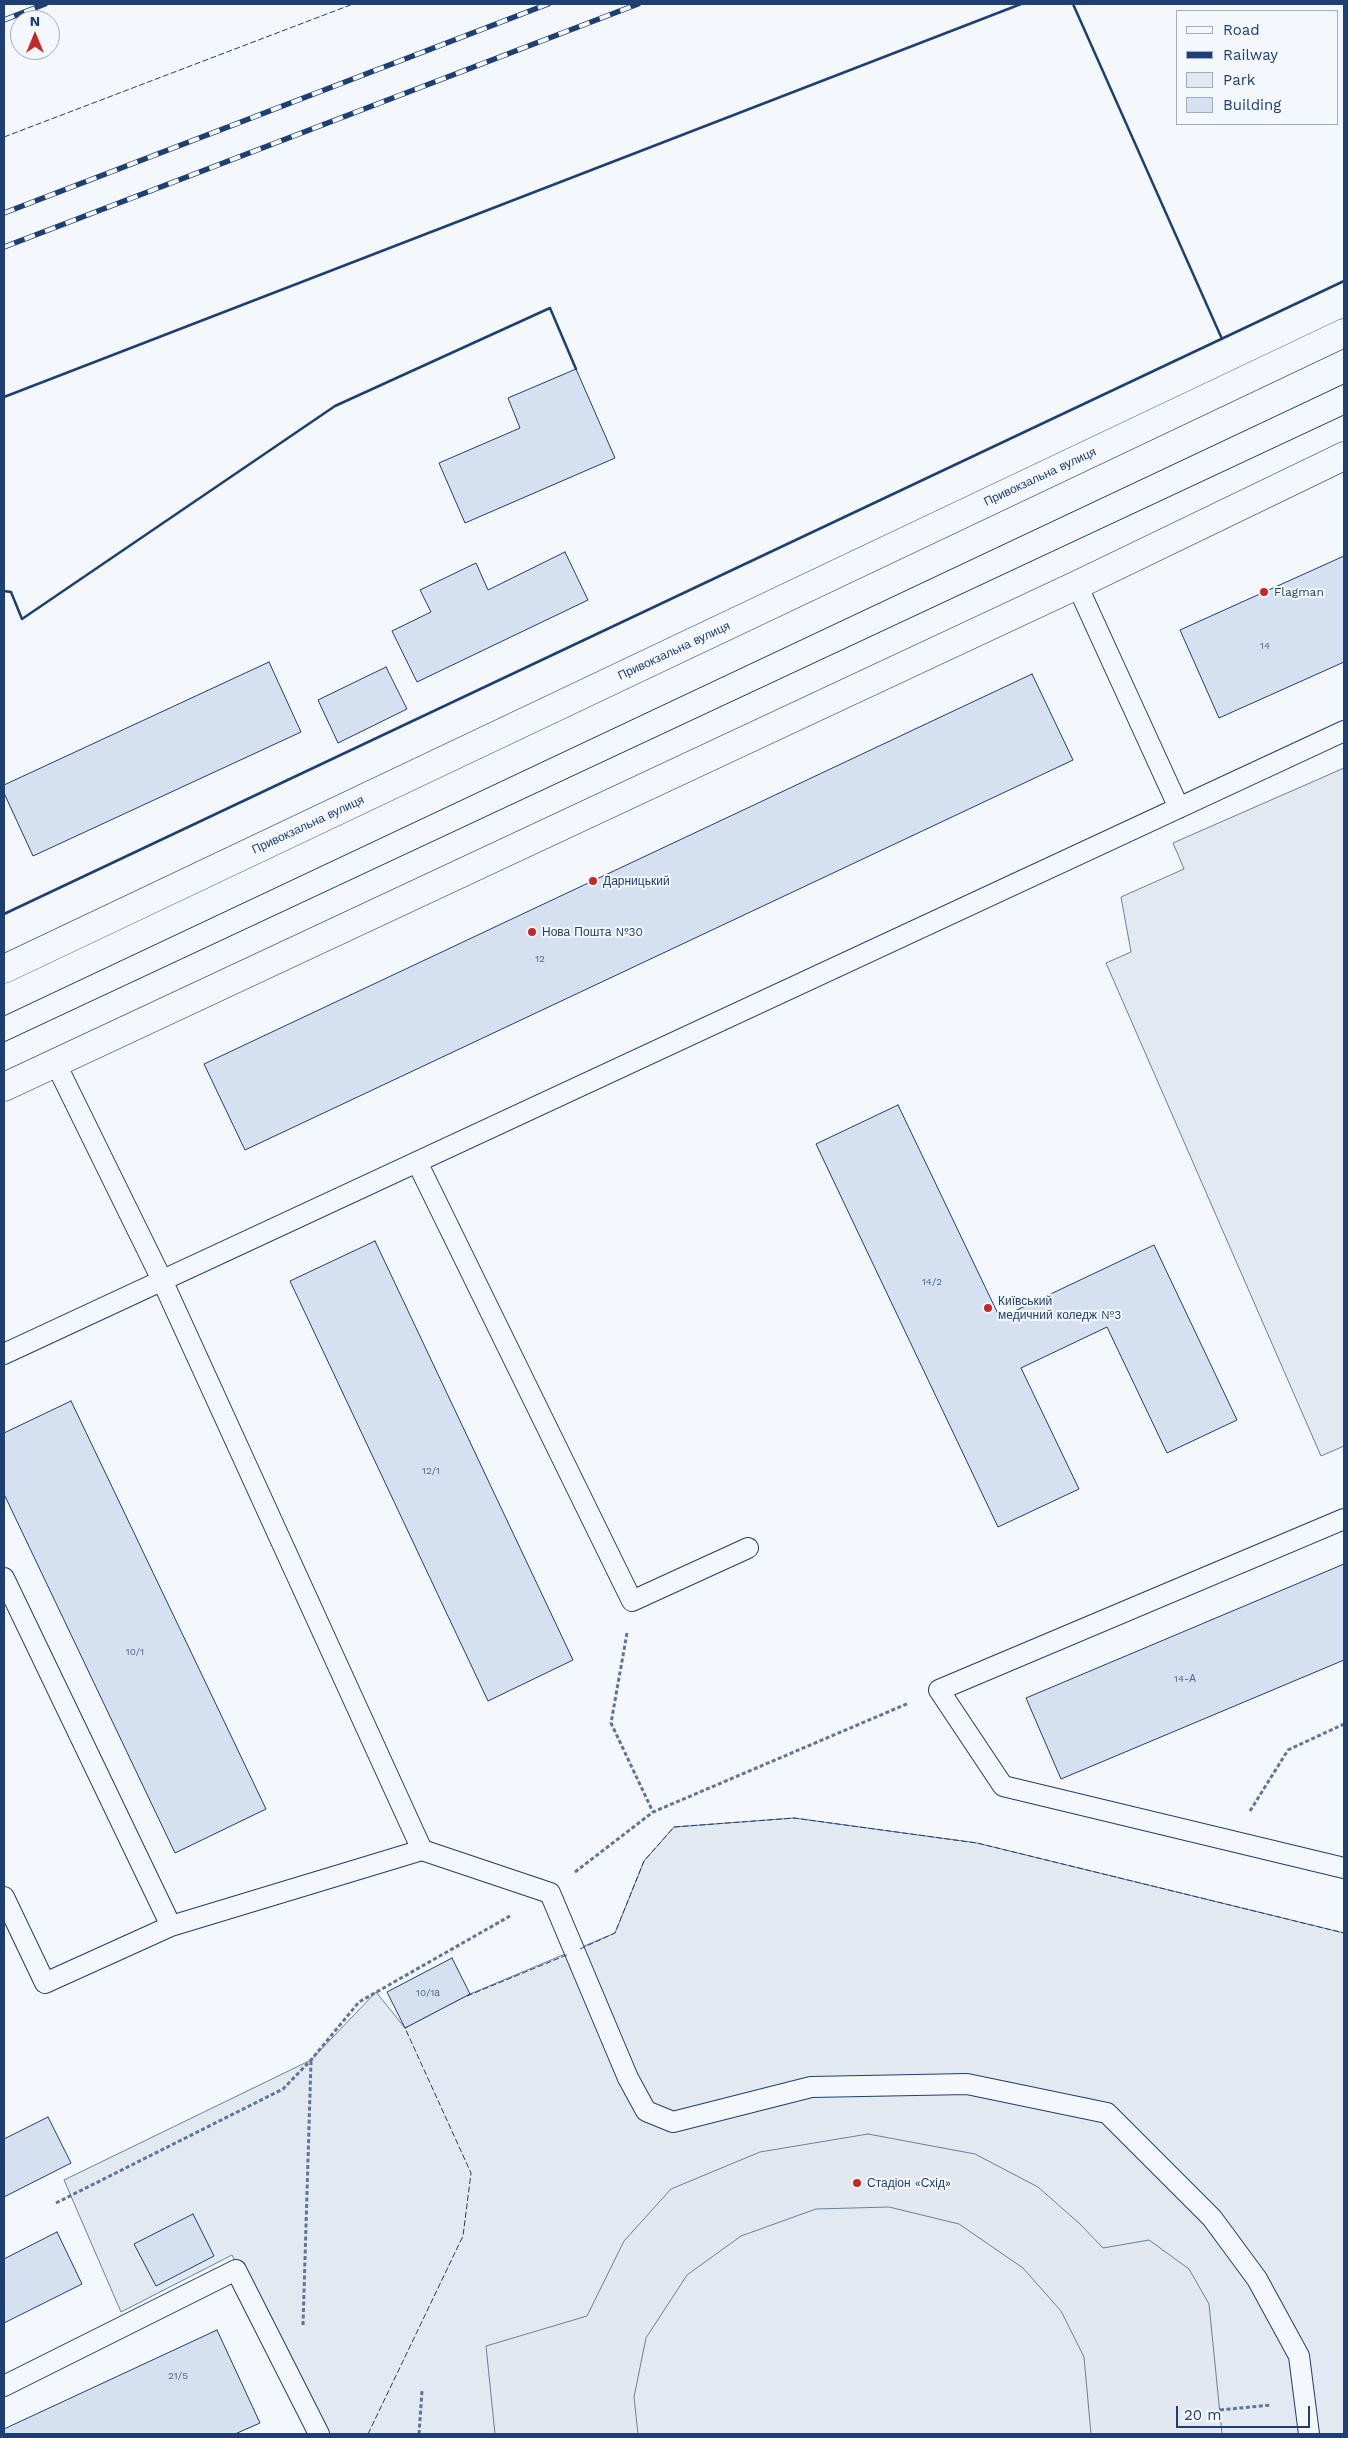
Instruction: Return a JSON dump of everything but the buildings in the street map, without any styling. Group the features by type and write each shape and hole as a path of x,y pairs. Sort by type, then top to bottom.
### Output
{"main road":[{"name":"Привокзальна вулиця","path":"4,969 1344,333"},
{"path":"4,1087 1077,585 1344,456"}],"lane":[{"path":"1077,585 1179,808"},
{"path":"4,1354 1344,731"},
{"path":"56,1064 162,1280 422,1850"},
{"path":"417,1162 632,1601 748,1548"},
{"path":"1344,1519 939,1690 1003,1786 1344,1868"},
{"path":"4,1578 171,1926"},
{"path":"4,1897 46,1983 171,1926 422,1850 550,1893 628,2078 646,2111 673,2122 811,2087 967,2084 1107,2113 1212,2218 1257,2279 1299,2356 1309,2434"},
{"path":"4,2386 236,2270 319,2434"}],"path":[{"path":"632,1601 611,1723 653,1812"},
{"path":"56,2203 284,2089 311,2060 359,2002 550,1893 653,1812 939,1690"},
{"path":"1231,1841 1288,1750 1344,1724"},
{"path":"303,2328 311,2060"},
{"path":"419,2434 422,2391"},
{"path":"1220,2410 1279,2404"}],"green space":[{"path":"1344,768 1344,1446 1321,1456 1106,963 1131,952 1121,897 1184,869 1173,843"},
{"path":"794,1818 977,1843 1344,1933 1344,2434 319,2434 232,2255 121,2312 64,2180 311,2060 376,1992 405,2028 470,1994 615,1933 644,1861 674,1827"}],"shaded area":[{"path":"868,2134 975,2154 1038,2187 1080,2224 1103,2248 1149,2240 1189,2269 1209,2304 1222,2434 1091,2434 1084,2357 1061,2311 1023,2268 959,2224 889,2207 816,2209 741,2236 687,2275 646,2338 634,2397 638,2434 495,2434 486,2346 587,2316 624,2241 671,2189 760,2152"}],"tram line":[{"path":"4,1016 1344,384"},
{"path":"4,1042 1344,415"}],"railway":[{"path":"4,20 45,4"},
{"path":"4,213 548,4"},
{"path":"4,247 638,4"}],"fence":[{"path":"4,137 353,4"},
{"path":"580,1949 615,1933 644,1861 674,1827 794,1818 977,1843 1344,1933"},
{"path":"467,1996 569,1954"},
{"path":"368,2434 463,2236 471,2173 405,2028 407,2027"}],"wall":[{"path":"4,397 1021,4"},
{"path":"1073,4 1222,339"},
{"path":"4,914 1344,281"},
{"path":"4,591 11,592 22,619 335,406 550,308 576,369"}],"place":[{"name":"Flagman","path":"1264,592"},
{"name":"Дарницький","path":"593,881"},
{"name":"Нова Пошта №30","path":"532,932"},
{"name":"Київський медичний коледж №3","path":"988,1308"},
{"name":"Стадіон «Схід»","path":"857,2183"}]}
